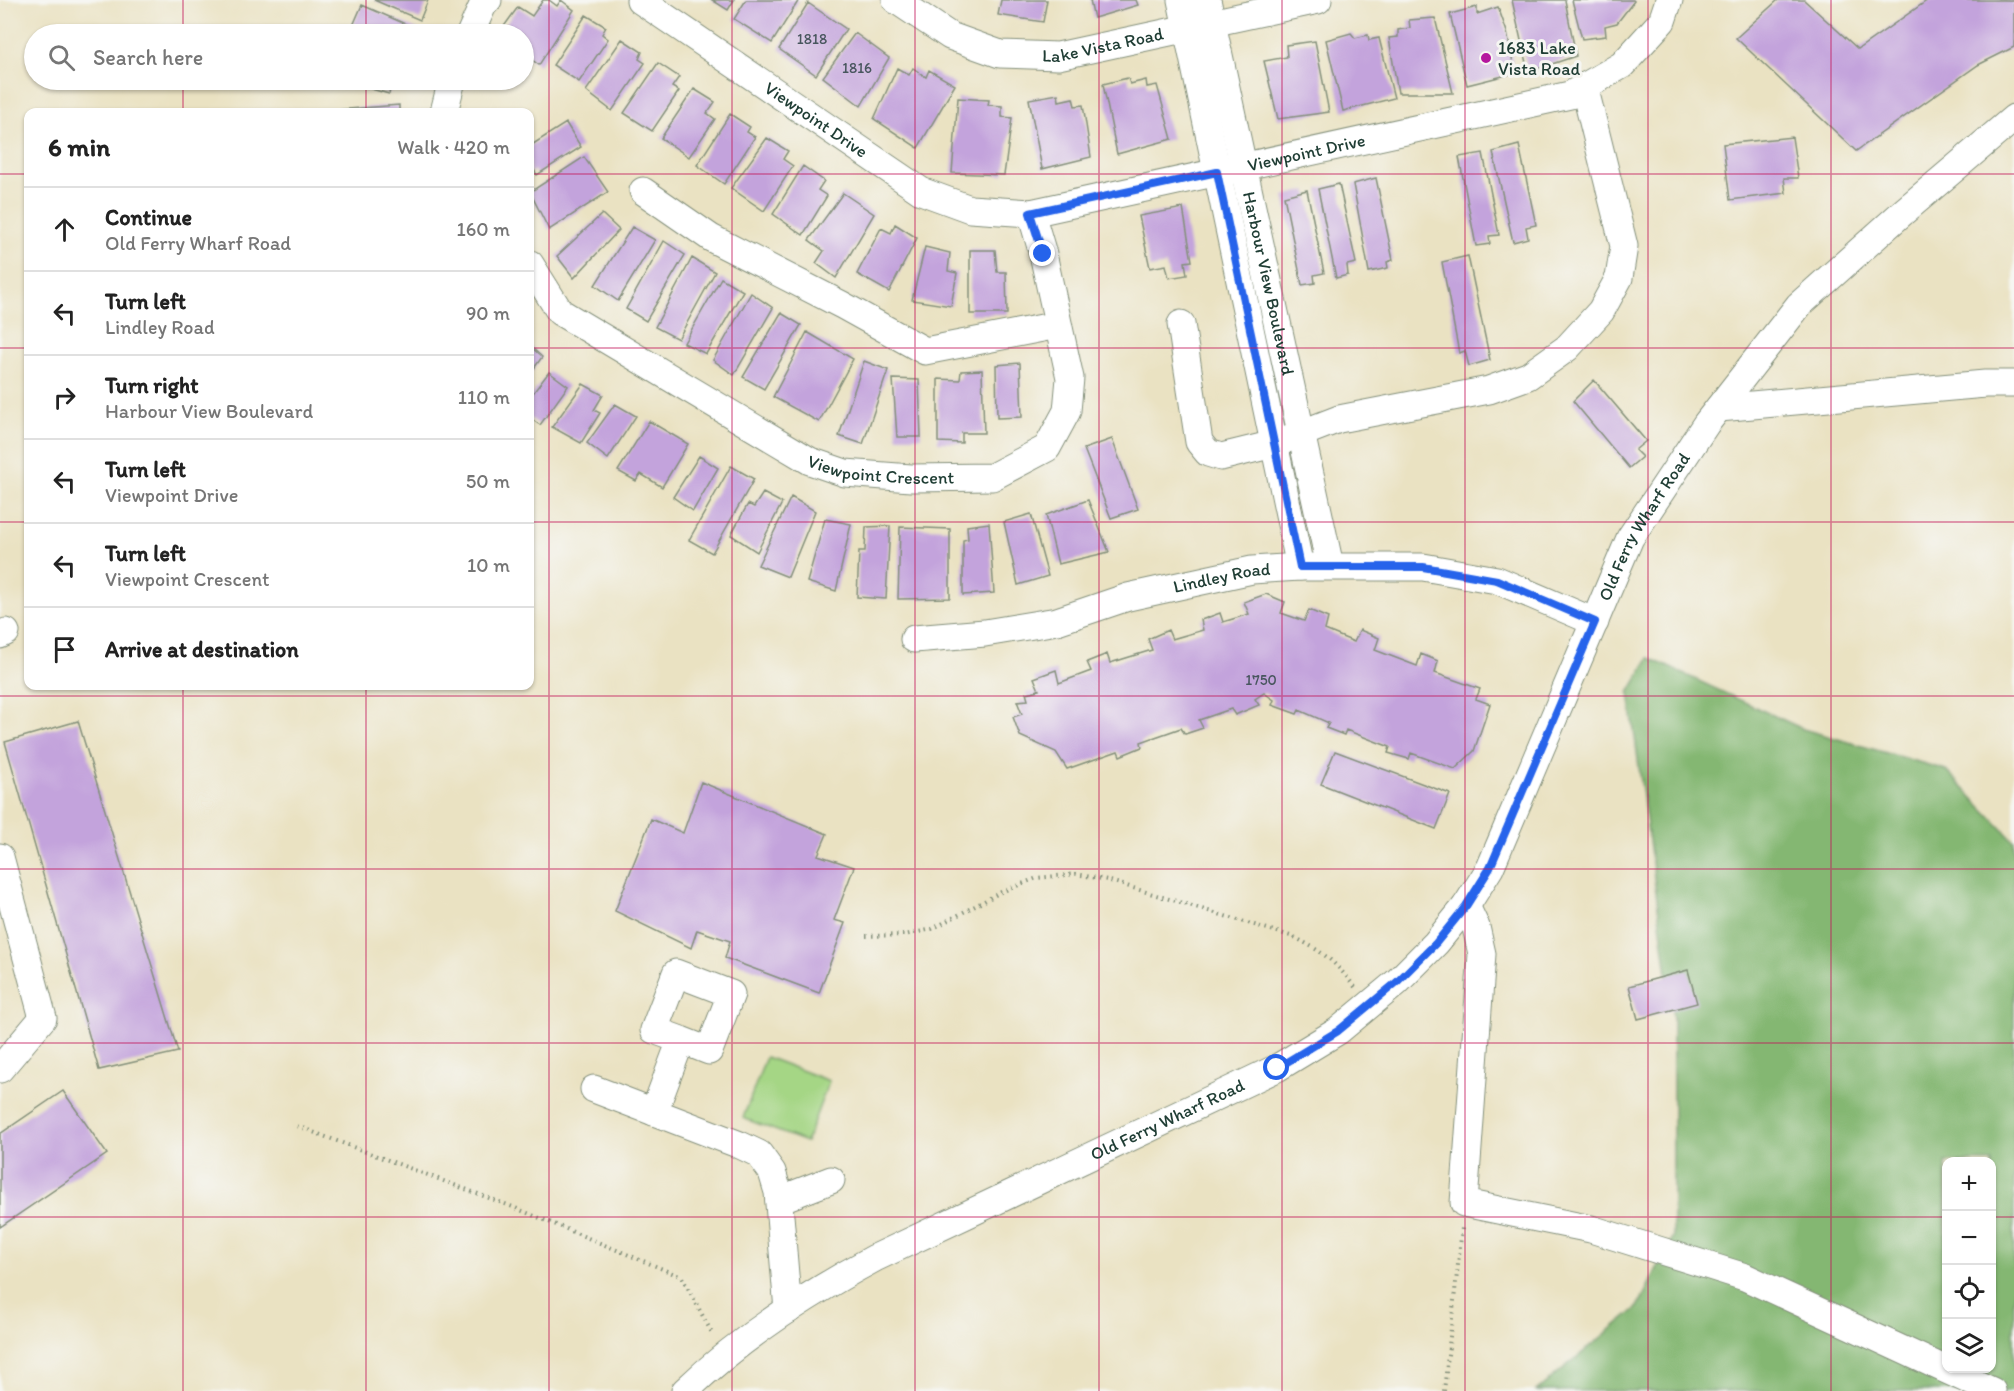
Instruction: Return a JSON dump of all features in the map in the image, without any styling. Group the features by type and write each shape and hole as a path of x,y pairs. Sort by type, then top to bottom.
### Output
{"street":[{"path":"474,24 483,5 488,0"},
{"name":"Viewpoint Drive","path":"640,0 921,191 970,209 1030,213 1570,95 1622,64 1662,21 1669,0"},
{"name":"Lake Vista Road","path":"896,0 950,36 1000,54 1058,56 1202,17 1318,0"},
{"name":"Harbour View Boulevard","path":"1181,0 1202,17 1230,169 1274,444 1300,567"},
{"path":"1181,324 1199,442 1208,453 1221,457 1274,444 1338,419 1489,390 1528,376 1567,348 1601,311 1619,278 1624,246 1584,86"},
{"path":"445,108 450,90"},
{"name":"Old Ferry Wharf Road","path":"686,1391 725,1356 834,1280 875,1258 1277,1068 1338,1031 1370,1005 1436,943 1466,906 1490,868 1630,538 1719,408 1798,305 2014,118"},
{"name":"Harbour View Boulevard","path":"1230,169 1301,434 1330,566"},
{"path":"643,191 711,238 842,305 925,351 1058,325"},
{"name":"Viewpoint Crescent","path":"534,270 560,312 810,461 844,473 911,478 992,477 1047,448 1067,411 1070,378 1043,254 1030,213"},
{"path":"1719,408 1985,384 2014,384"},
{"name":"Lindley Road","path":"914,639 985,633 1057,621 1128,597 1252,570 1330,566 1423,567 1497,580 1595,622"},
{"path":"0,857 43,1018 0,1069"},
{"path":"1466,906 1476,927 1482,954 1464,1203 1591,1229 1745,1278 1992,1391"},
{"path":"654,1112 681,1040"},
{"path":"594,1089 759,1154 772,1172 779,1200 788,1310"},
{"path":"779,1200 831,1180"}],"path":[{"path":"866,936 905,935 932,929 1001,892 1037,878 1076,874 1107,880 1294,937 1321,950 1336,963 1370,1005"},
{"path":"297,1126 513,1207 682,1277 725,1356"},
{"path":"1444,1391 1464,1203"}],"green space":[{"path":"1649,658 1803,729 1946,770 2014,841 2014,1391 1536,1391 1638,1307 1673,1236 1673,1018 1629,693"},
{"path":"766,1057 829,1081 806,1142 743,1118"}],"building":[{"path":"374,0 428,0 420,20"},
{"path":"543,0 549,0 557,6 561,0 574,10 539,65 534,61 534,24 506,24 518,7 532,16"},
{"path":"712,0 734,0 728,10"},
{"path":"746,0 799,0 772,43 734,19"},
{"path":"1001,0 1047,0 1043,22 998,15"},
{"path":"1090,0 1136,0 1138,5 1094,18"},
{"path":"1512,0 1565,0 1576,56 1528,72"},
{"path":"1572,0 1634,1 1617,23 1605,26 1606,36 1582,39"},
{"path":"1778,0 1804,0 1858,49 1928,0 2014,0 2014,47 1978,65 1856,151 1736,38"},
{"path":"808,3 846,29 816,75 779,49"},
{"path":"362,5 405,24 354,24"},
{"name":"1683 Lake Vista Road","path":"1477,7 1477,14 1498,7 1507,32 1515,73 1467,85 1450,14"},
{"path":"586,15 606,27 602,34 608,39 579,82 553,65"},
{"path":"1435,18 1453,93 1398,93 1389,38 1398,37 1398,30 1410,28 1409,20"},
{"path":"855,33 889,58 861,106 823,77"},
{"path":"1351,33 1355,38 1368,35 1369,40 1379,38 1394,98 1343,111 1326,40"},
{"path":"622,39 642,52 639,59 645,63 612,111 586,91"},
{"path":"1315,41 1329,112 1278,119 1264,61 1287,57 1286,45"},
{"path":"658,63 679,77 672,87 679,91 652,131 624,113"},
{"path":"897,68 909,75 913,68 926,77 929,70 955,85 918,148 874,119"},
{"path":"1128,78 1130,84 1146,80 1147,87 1157,85 1172,139 1117,154 1103,84"},
{"path":"694,89 715,102 707,113 715,119 689,157 661,138"},
{"path":"375,90 390,90 389,94"},
{"path":"1058,94 1059,101 1073,98 1075,106 1083,105 1091,157 1042,169 1029,99"},
{"path":"958,98 989,100 988,105 1002,106 1002,117 1012,118 1004,175 952,173"},
{"path":"399,105 399,108 361,108"},
{"path":"730,114 750,127 747,132 755,137 724,184 697,165"},
{"path":"566,123 581,147 537,175 534,170 534,143"},
{"path":"1792,137 1798,178 1784,178 1786,193 1730,200 1723,144"},
{"path":"767,138 788,151 783,159 793,166 764,211 731,188"},
{"path":"1519,145 1536,225 1526,227 1528,238 1513,242 1493,152"},
{"path":"1483,153 1499,235 1489,236 1490,244 1476,246 1459,157"},
{"path":"584,157 608,192 549,230 534,200 534,189"},
{"path":"803,166 824,181 818,190 827,196 803,235 773,214"},
{"path":"1376,178 1393,260 1387,262 1388,268 1369,272 1353,184"},
{"path":"1339,184 1356,263 1347,265 1348,275 1336,278 1318,189"},
{"path":"1307,190 1324,273 1314,275 1315,283 1302,285 1284,196"},
{"path":"843,193 874,214 836,278 816,263 824,251 809,240"},
{"path":"1183,208 1192,261 1185,262 1187,275 1169,278 1166,265 1150,268 1139,216"},
{"path":"602,214 619,230 574,278 557,256"},
{"path":"895,224 917,238 889,292 857,274 881,228 891,233"},
{"path":"632,227 655,240 618,301 595,285"},
{"path":"664,241 685,255 646,321 626,309"},
{"path":"925,247 950,253 948,271 957,273 951,306 912,300"},
{"path":"970,250 995,250 997,272 1006,272 1007,314 970,314"},
{"path":"1468,256 1490,360 1469,366 1465,351 1459,353 1442,262"},
{"path":"692,258 715,272 678,339 655,327"},
{"path":"721,278 743,291 706,354 684,343"},
{"path":"751,293 773,308 734,375 713,360"},
{"path":"781,313 801,325 764,389 743,377"},
{"path":"807,332 853,359 819,422 773,397"},
{"path":"534,350 542,357 534,368"},
{"path":"864,361 888,370 863,444 839,436"},
{"path":"1020,363 1022,417 997,418 996,365"},
{"path":"982,370 984,433 962,433 962,443 938,442 938,379 960,380 961,371"},
{"path":"549,372 568,386 540,425 534,421 534,392"},
{"path":"893,379 919,380 921,437 897,437"},
{"path":"1594,380 1646,441 1635,450 1642,457 1629,468 1573,401"},
{"path":"583,384 603,395 594,410 600,413 581,443 552,427"},
{"path":"615,404 636,416 608,459 587,443"},
{"path":"649,421 688,444 662,487 641,474 636,481 618,471"},
{"path":"1112,439 1138,509 1111,518 1084,449"},
{"path":"699,456 718,468 693,511 673,497"},
{"path":"731,466 754,479 712,553 689,540"},
{"path":"763,493 782,503 757,552 731,535 748,504 754,507"},
{"path":"791,497 815,511 788,577 758,565"},
{"path":"1088,500 1109,552 1058,564 1046,515"},
{"path":"1031,514 1048,576 1018,585 1004,522"},
{"path":"825,519 851,524 836,591 807,582"},
{"path":"989,523 994,593 963,595 963,540 968,539 967,526"},
{"path":"890,526 886,599 857,597 859,551 865,551 866,527"},
{"path":"900,527 950,529 950,598 898,599"},
{"path":"1266,594 1285,602 1281,613 1304,621 1309,610 1328,618 1325,630 1354,642 1360,630 1379,638 1375,650 1417,666 1421,654 1438,661 1435,673 1480,689 1476,699 1490,704 1474,751 1455,769 1411,753 1409,759 1388,753 1390,747 1346,730 1344,735 1326,728 1329,723 1299,710 1297,714 1272,705 1274,700 1264,693 1255,699 1259,705 1235,715 1231,709 1199,720 1203,728 1185,734 1181,728 1141,742 1142,747 1120,756 1118,751 1067,769 1056,752 1020,736 1013,717 1022,714 1017,701 1028,700 1026,693 1039,690 1034,678 1056,670 1059,683 1091,671 1087,662 1107,654 1110,663 1152,650 1148,639 1168,630 1172,639 1203,630 1201,620 1220,613 1223,622 1249,614 1244,602"},
{"path":"78,721 178,1052 99,1070 5,742"},
{"path":"1335,751 1450,794 1436,829 1321,784"},
{"path":"701,782 827,834 818,855 854,867 834,920 845,923 819,993 725,958 730,941 697,930 691,948 615,911 651,819 683,833"},
{"path":"1688,970 1697,1003 1638,1019 1629,986"},
{"path":"63,1091 107,1154 0,1227 0,1134"}],"place":[{"name":"1683 Lake Vista Road","path":"1486,58"}],"route":[{"path":"1043,254 1030,213 1217,172 1300,567 1423,567 1497,580 1595,622 1490,868 1466,906 1436,943 1397,982 1338,1031 1277,1068"}]}
